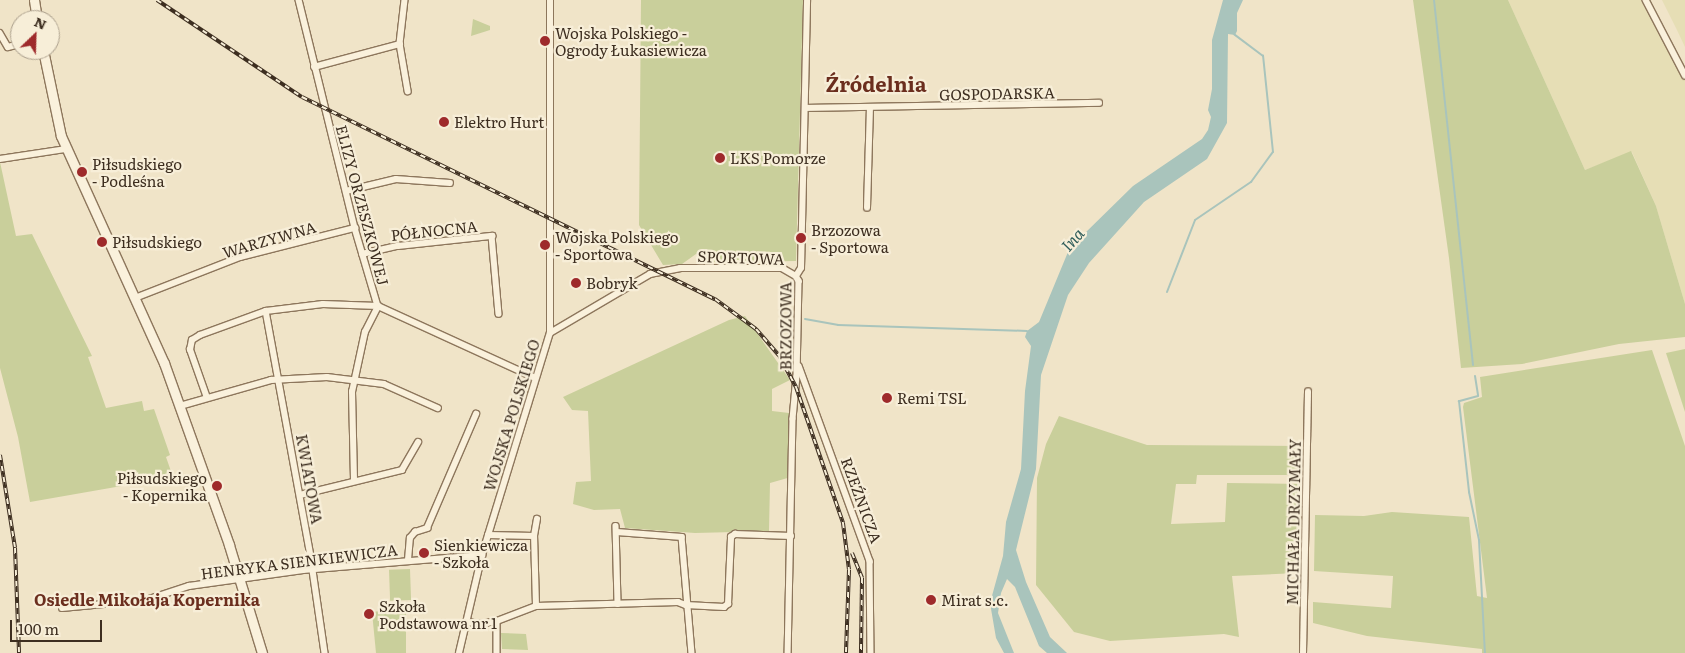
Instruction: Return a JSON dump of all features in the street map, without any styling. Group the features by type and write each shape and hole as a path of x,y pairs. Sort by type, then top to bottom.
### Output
{"street":[{"name":"ELIZY ORZESZKOWEJ","path":"298,0 355,228 378,306 536,378"},
{"path":"405,0 400,44 408,91"},
{"name":"WOJSKA POLSKIEGO","path":"459,653 482,556 550,333 550,0"},
{"name":"BRZOZOWA","path":"788,653 798,361 799,281 796,276 801,268 807,0"},
{"path":"1646,0 1685,75"},
{"path":"0,33 8,47 10,46"},
{"path":"314,67 400,44"},
{"path":"45,60 61,136 135,298 180,406 240,579 262,653"},
{"name":"GOSPODARSKA","path":"806,108 1099,103"},
{"path":"867,208 870,108"},
{"path":"0,159 66,149"},
{"path":"346,191 396,179 450,183"},
{"name":"WARZYWNA","path":"135,298 240,257 355,228"},
{"name":"PÓŁNOCNA","path":"362,254 398,246 492,236 499,314"},
{"name":"SPORTOWA","path":"550,333 650,274 687,268 782,268 796,276"},
{"path":"207,398 190,350 192,340 266,311 323,304 378,306 365,332 354,378 351,412 354,480"},
{"name":"KWIATOWA","path":"266,311 300,495 325,653"},
{"name":"RZEŹNICZA","path":"798,361 870,560 871,653"},
{"path":"180,406 279,380 354,378 407,392 438,408"},
{"name":"MICHAŁA DRZYMAŁY","path":"1303,653 1308,392"},
{"path":"408,560 410,538 415,532 428,528 476,414"},
{"path":"300,495 348,485 354,480 402,470 418,442"},
{"path":"536,606 534,536 537,518"},
{"path":"618,604 616,529 682,537 686,605 692,653"},
{"path":"466,622 482,624 497,621 536,606 678,602 686,605 724,607 728,604 731,537 735,534 791,536"},
{"path":"488,535 534,536"},
{"name":"HENRYKA SIENKIEWICZA","path":"62,608 146,600 189,586 312,568 482,556"},
{"path":"497,621 497,653"}],"shaded area":[{"path":"1508,0 1647,0 1685,78 1685,304 1656,206 1632,152 1585,170"},
{"path":"1662,0 1685,0 1685,47 1676,28"}],"green space":[{"name":"LKS Pomorze","path":"641,0 803,0 796,261 707,262 696,254 682,264 663,265 639,225"},
{"path":"1413,0 1508,0 1585,170 1631,151 1656,206 1685,304 1685,337 1619,344 1522,364 1461,368 1449,258"},
{"path":"473,19 490,26 490,30 471,36"},
{"path":"0,162 16,236 32,234 92,356 88,357 106,408 142,401 144,411 154,409 170,455 166,457 173,477 30,502 18,437 0,368"},
{"path":"745,316 790,380 772,389 772,411 789,413 791,477 770,483 769,531 695,533 625,528 620,509 594,510 573,504 576,482 591,481 588,411 572,410 563,397 729,320"},
{"path":"1685,349 1685,412 1666,353"},
{"path":"1652,350 1685,446 1685,653 1482,653 1482,649 1367,636 1313,623 1313,602 1391,608 1393,576 1314,571 1315,515 1364,516 1392,512 1469,517 1477,596 1487,598 1463,407 1464,403 1482,397 1480,377"},
{"path":"1059,416 1147,445 1301,446 1301,475 1197,475 1196,484 1176,484 1171,524 1225,522 1227,483 1301,484 1298,573 1232,576 1239,637 1224,634 1110,641 1074,632 1036,585 1037,478 1046,444"},
{"path":"410,569 411,600 390,601 389,570"},
{"path":"406,608 406,653 376,653 372,612"},
{"path":"501,633 526,634 528,650 502,649"}],"water":[{"path":"1223,0 1243,0 1237,13 1237,31 1235,35 1228,34 1227,123 1207,159 1144,202 1089,263 1068,295 1041,375 1036,469 1016,550 1026,582 1050,637 1067,653 1047,653 1039,646 1015,587 1007,579 1001,593 998,613 1014,653 1004,653 996,638 990,603 1003,556 1006,522 1021,469 1025,391 1031,346 1025,337 1027,331 1039,322 1068,252 1082,236 1133,186 1202,139 1208,130 1211,117 1208,110 1212,89 1212,40"}],"waterway":[{"path":"1434,0 1473,365"},
{"path":"1167,292 1195,220 1251,182 1273,152 1263,56 1234,34"},
{"path":"805,319 838,325 1027,331"},
{"path":"1475,376 1478,396 1459,401 1469,492 1479,540 1485,653"}],"railway":[{"path":"157,0 302,97 715,299 756,329 780,357 796,387 843,523 849,570 846,653"},
{"path":"0,455 15,548 19,653"},
{"path":"852,553 862,578 861,653"}],"place":[{"name":"Wojska Polskiego - Ogrody Łukasiewicza","path":"545,41"},
{"name":"Elektro Hurt","path":"444,122"},
{"name":"LKS Pomorze","path":"720,158"},
{"name":"Piłsudskiego - Podleśna","path":"82,172"},
{"name":"Brzozowa - Sportowa","path":"801,238"},
{"name":"Piłsudskiego","path":"102,242"},
{"name":"Wojska Polskiego - Sportowa","path":"545,245"},
{"name":"Bobryk","path":"576,283"},
{"name":"Remi TSL","path":"887,398"},
{"name":"Piłsudskiego - Kopernika","path":"217,486"},
{"name":"Sienkiewicza - Szkoła","path":"424,553"},
{"name":"Mirat s.c.","path":"931,600"},
{"name":"Szkoła Podstawowa nr 1","path":"369,614"}],"district":[{"name":"Źródelnia","path":"876,83"},
{"name":"Osiedle Mikołaja Kopernika","path":"147,599"}],"water label":[{"name":"Ina","path":"1072,239"}]}
